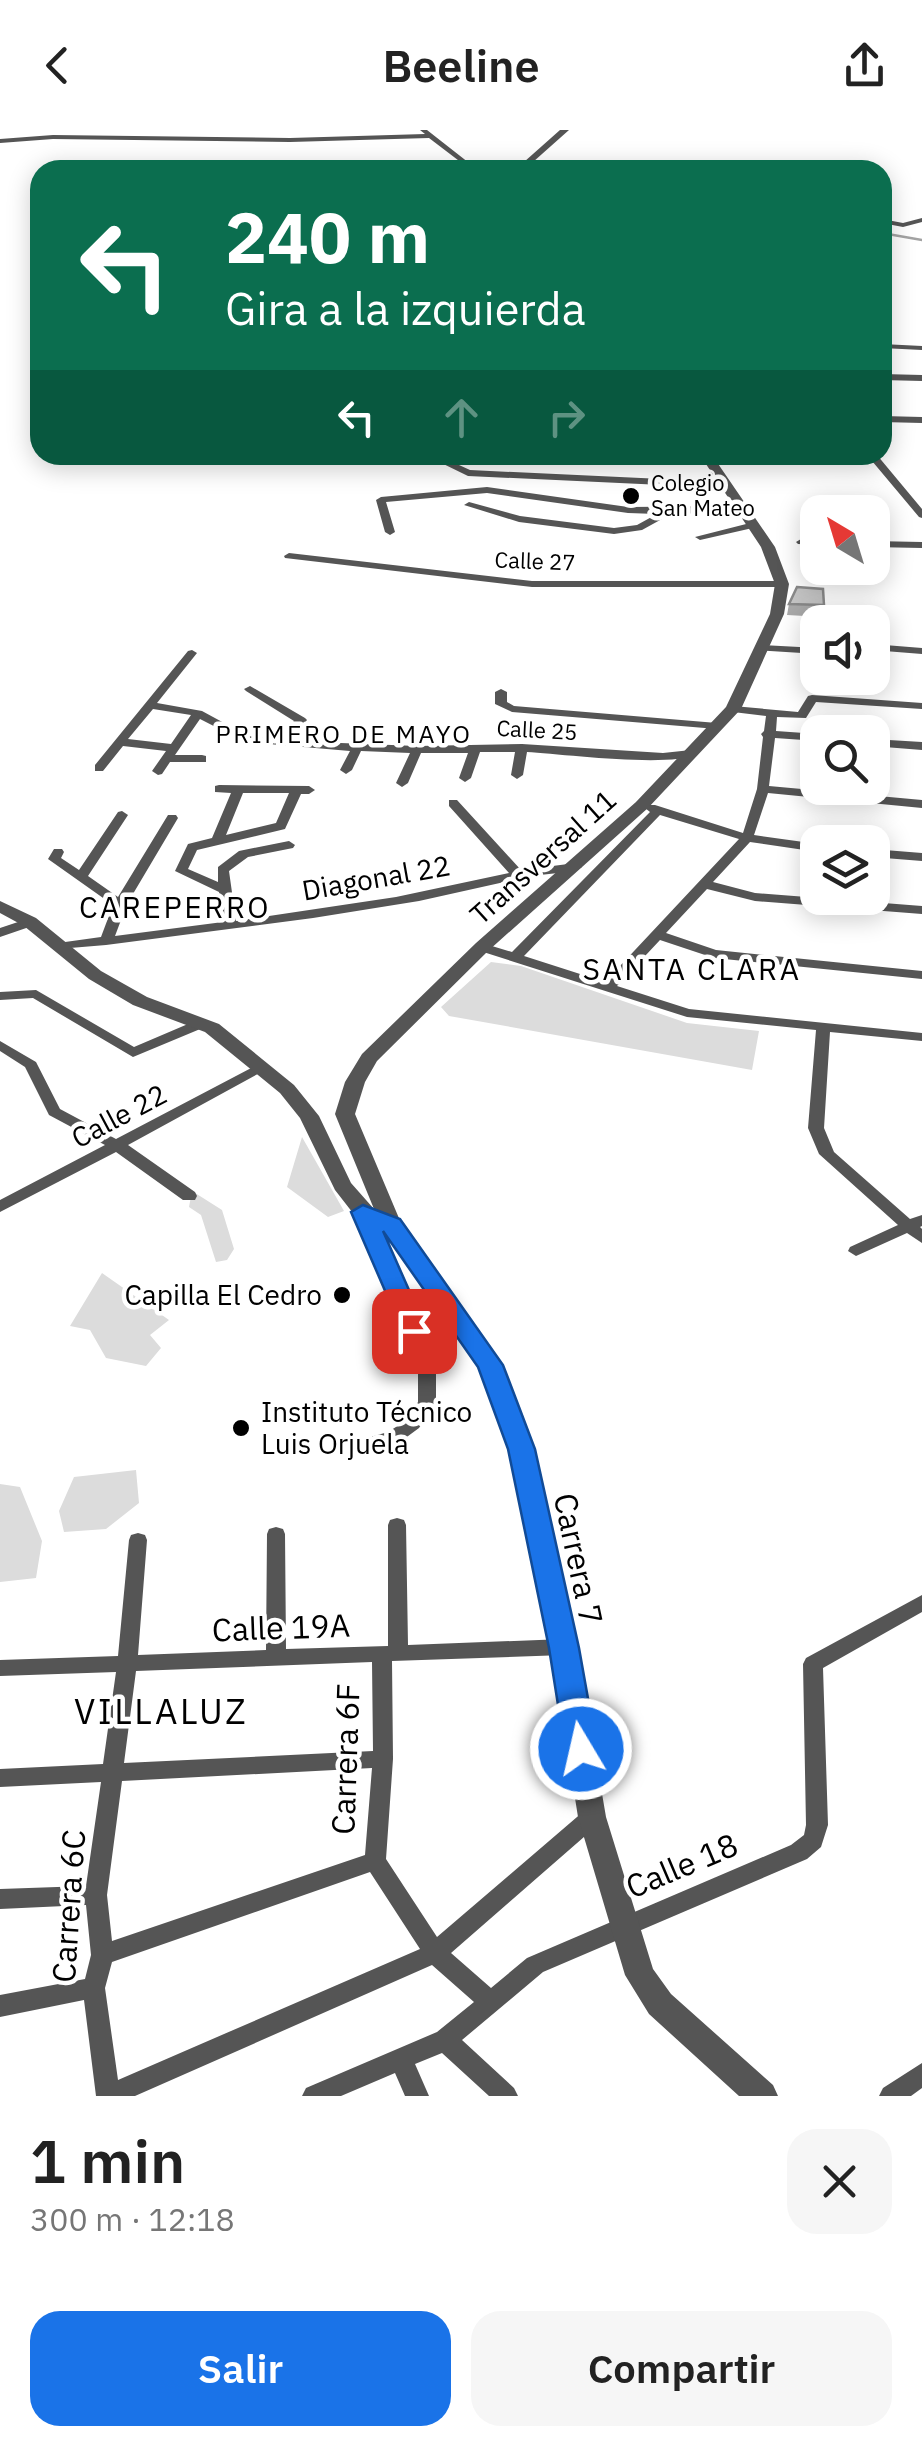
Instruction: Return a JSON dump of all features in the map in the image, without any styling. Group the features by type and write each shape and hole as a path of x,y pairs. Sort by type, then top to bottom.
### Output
{"street":[{"path":"530,160 565,130"},
{"path":"0,140 426,133 462,160"},
{"path":"892,223 922,220"},
{"path":"892,346 922,348"},
{"path":"892,379 922,380"},
{"path":"892,420 922,420"},
{"path":"452,465 468,472 726,485"},
{"path":"713,465 754,525 779,569 782,584"},
{"path":"880,465 922,515"},
{"path":"390,532 381,500 467,490 668,512 743,509"},
{"path":"469,505 519,518 614,530 639,528 668,512"},
{"path":"700,536 754,525"},
{"path":"890,544 922,545"},
{"name":"Calle 27","path":"289,556 532,584 782,584"},
{"name":"Transversal 11","path":"354,1082 369,1058 482,947 650,808 691,754 733,709 777,614 782,584"},
{"path":"759,649 800,644"},
{"path":"759,649 800,651"},
{"path":"890,650 922,655"},
{"path":"99,768 192,654"},
{"path":"890,655 922,655"},
{"path":"250,690 300,720 282,742"},
{"path":"500,692 502,704 512,709 717,726"},
{"path":"733,709 802,716 812,698 922,706"},
{"name":"Calle 25","path":"148,704 198,713 242,744 282,742 417,750 522,748 663,757 691,754"},
{"path":"158,770 198,713"},
{"path":"608,987 747,838 762,789 772,713"},
{"path":"767,734 800,737"},
{"path":"120,742 202,760"},
{"path":"890,743 922,746"},
{"path":"292,761 298,745"},
{"path":"346,770 358,746"},
{"path":"465,778 476,747"},
{"path":"516,775 522,748"},
{"path":"402,784 417,750"},
{"path":"220,789 303,790 281,826 192,847 181,871 225,890"},
{"path":"762,789 800,790"},
{"path":"218,840 238,790"},
{"path":"890,799 922,804"},
{"path":"453,803 517,874"},
{"path":"514,957 650,808 747,838 800,845"},
{"path":"81,877 122,815"},
{"path":"106,941 120,904 172,818"},
{"path":"230,925 223,870 230,861 246,853 289,845"},
{"path":"58,852 54,859 114,896 120,904"},
{"path":"890,854 922,857"},
{"name":"Diagonal 22","path":"62,946 454,892 517,874 576,867"},
{"path":"704,884 755,898 922,910"},
{"path":"0,906 30,922 95,975 125,992 212,1028 286,1089 310,1116 342,1185 363,1212 427,1360 426,1403 413,1424 394,1437 366,1445"},
{"path":"0,933 30,922"},
{"path":"659,935 714,954 922,975"},
{"path":"482,947 687,1013 922,1037"},
{"path":"0,996 29,992 133,1053 200,1024"},
{"path":"823,1027 816,1128 827,1154 917,1228 856,1251"},
{"path":"0,1045 31,1065 54,1112 114,1148 125,1150 189,1196"},
{"name":"Calle 22","path":"0,1207 260,1069"},
{"name":"Carrera 7","path":"354,1082 346,1114 391,1224 490,1365 522,1449 564,1648 592,1816 640,1975 660,2004 762,2096"},
{"path":"363,1212 391,1224"},
{"name":"Carrera 6F","path":"397,1525 374,1861 435,1953 492,2003"},
{"path":"276,1534 276,1656"},
{"name":"Carrera 6C","path":"108,2096 94,1988 102,1955 96,1895 127,1666 138,1540"},
{"name":"Calle 18","path":"314,2096 445,2040 536,1965 799,1852 813,1840 817,1826 813,1664 919,1608"},
{"name":"Calle 19A","path":"0,1668 564,1648"},
{"path":"0,1778 383,1759"},
{"path":"108,2096 435,1953 592,1816"},
{"path":"102,1955 374,1861"},
{"path":"0,1899 96,1895"},
{"path":"0,2006 94,1988"},
{"path":"445,2040 506,2096"},
{"path":"401,2060 417,2096"},
{"path":"891,2096 922,2074"}],"shaded area":[{"path":"491,962 521,966 687,1023 759,1031 752,1070 449,1016 441,1007"},
{"path":"302,1137 344,1211 328,1217 287,1187"},
{"path":"192,1191 222,1210 234,1249 227,1260 216,1262 201,1215 189,1207"},
{"path":"102,1273 169,1320 150,1335 161,1348 146,1366 106,1358 90,1330 70,1326"},
{"path":"136,1470 139,1503 106,1529 64,1532 59,1511 74,1477"},
{"path":"0,1484 20,1487 42,1541 36,1578 0,1582"}],"building":[{"path":"797,587 823,589 824,605 789,604"}],"waterway":[{"path":"892,235 922,240"}],"place":[{"name":"Colegio San Mateo","path":"631,496"},
{"name":"Capilla El Cedro","path":"342,1295"},
{"name":"Instituto Técnico Luis Orjuela","path":"241,1428"}],"district":[{"name":"PRIMERO DE MAYO","path":"344,734"},
{"name":"CAREPERRO","path":"175,908"},
{"name":"SANTA CLARA","path":"692,970"},
{"name":"VILLALUZ","path":"161,1712"}],"route":[{"path":"414,1331 363,1212 391,1224 490,1365 522,1449 581,1749"}]}
